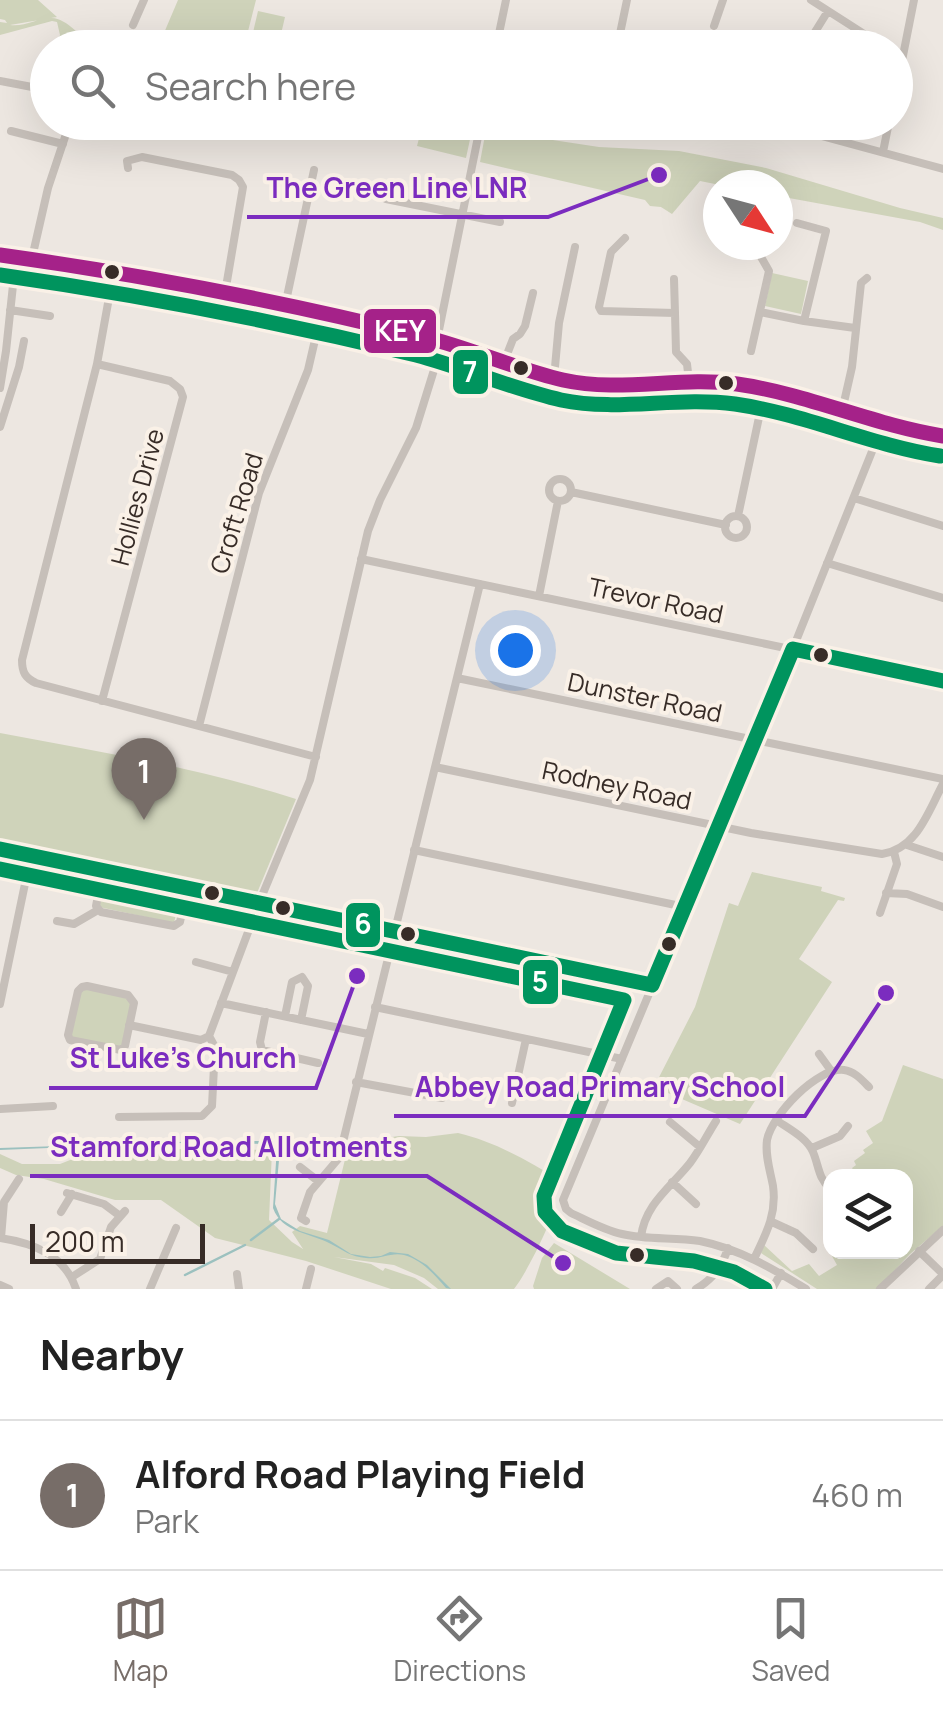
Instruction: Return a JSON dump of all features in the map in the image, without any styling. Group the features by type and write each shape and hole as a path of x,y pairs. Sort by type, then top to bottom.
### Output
{"main road":[{"path":"0,254 114,270 322,314 440,341 554,378 606,386 689,381 765,389 914,433 943,436"}],"street":[{"path":"133,25 144,0"},
{"path":"500,30 506,0"},
{"path":"621,30 628,0"},
{"path":"714,26 723,0"},
{"path":"811,0 858,30"},
{"path":"906,30 914,0"},
{"path":"816,30 828,11"},
{"path":"137,15 151,20"},
{"path":"0,81 30,87"},
{"path":"11,131 30,136"},
{"path":"46,140 62,144"},
{"path":"32,258 63,140"},
{"path":"129,1025 201,1040 209,1036 258,903 303,800 368,531 416,428 440,341 477,140"},
{"path":"838,140 943,168"},
{"path":"883,152 885,140"},
{"path":"126,150 127,164 142,157 232,175 240,180 243,187 225,293"},
{"path":"285,306 314,170"},
{"path":"386,199 500,222"},
{"path":"797,224 810,223 826,231 804,321"},
{"path":"626,238 610,252 601,311 675,313"},
{"path":"554,378 559,323 576,248"},
{"path":"0,388 16,256"},
{"path":"751,351 769,271 763,260"},
{"path":"114,270 97,364 22,666 26,677 36,684 316,756"},
{"path":"842,410 852,368 856,296 866,278"},
{"path":"674,279 676,352 687,364 689,381"},
{"path":"504,362 513,339 525,326 534,293"},
{"path":"0,299 11,306 50,316"},
{"path":"760,312 855,328"},
{"name":"Croft Road","path":"199,726 259,492 308,370 322,314"},
{"path":"0,427 24,341"},
{"path":"6,351 22,353"},
{"name":"Hollies Drive","path":"97,364 170,381 180,389 183,398 102,701"},
{"path":"738,516 765,389"},
{"path":"806,1289 728,1248 698,1241 622,1234 571,1213 563,1204 884,424"},
{"path":"558,479 565,480 570,492 558,501 549,495 548,488 558,479"},
{"path":"570,492 726,524"},
{"path":"854,498 943,526"},
{"path":"538,596 558,501"},
{"path":"738,516 746,522 747,529 738,538 726,531 726,524 738,516"},
{"name":"Trevor Road","path":"361,559 943,681"},
{"path":"828,563 943,598"},
{"path":"306,1221 301,1218 310,1192 339,1158 480,584"},
{"name":"Dunster Road","path":"457,678 943,781"},
{"name":"Rodney Road","path":"435,767 719,826 882,854 894,852"},
{"path":"880,913 897,864 894,852 907,845 943,781"},
{"path":"907,845 943,857"},
{"path":"0,848 652,986"},
{"path":"414,850 685,906"},
{"path":"0,1004 31,855"},
{"path":"98,910 103,870"},
{"path":"56,921 74,924 98,910 174,926 180,922 187,888"},
{"path":"886,893 908,894 943,906"},
{"path":"324,936 328,917"},
{"path":"374,955 388,956"},
{"path":"196,962 233,972"},
{"path":"284,1016 292,982 302,977 308,986 301,1020"},
{"path":"82,986 128,994 134,1003 129,1025 121,1050 74,1042 68,1036 82,986"},
{"path":"222,1003 368,1034"},
{"path":"375,1007 622,1059"},
{"path":"266,1012 262,1050 318,1063"},
{"path":"119,1116 202,1116 209,1112 215,1047 209,1036"},
{"path":"512,1102 526,1039"},
{"path":"818,1054 832,1072"},
{"path":"754,1259 772,1222 773,1187 767,1140 776,1120 802,1090 832,1072 854,1074 869,1088"},
{"path":"356,1082 442,1098"},
{"path":"0,1109 54,1106"},
{"path":"641,1236 646,1214 700,1147 716,1120"},
{"path":"776,1120 812,1148 823,1183"},
{"path":"670,1122 700,1147"},
{"path":"812,1148 840,1136 848,1126"},
{"path":"306,1168 318,1181"},
{"path":"19,1179 4,1202 0,1238 27,1243 49,1254 72,1277 76,1289"},
{"path":"672,1182 696,1204"},
{"path":"61,1212 67,1206 69,1194 104,1204 122,1214 111,1227 100,1259 72,1277"},
{"path":"772,1222 796,1233 814,1249"},
{"path":"150,1289 176,1228"},
{"path":"880,1289 943,1230"},
{"path":"699,1288 722,1265 728,1248"},
{"path":"919,1251 943,1274 928,1289"},
{"path":"306,1289 311,1270"},
{"path":"236,1274 239,1289"},
{"path":"772,1289 780,1274"},
{"path":"656,1289 665,1278 677,1289"},
{"path":"0,1285 9,1289"}],"green space":[{"path":"0,0 38,0 57,17 51,18 74,30 59,30 57,22 52,21 0,35 0,22 7,23 0,19"},
{"path":"178,0 256,0 248,30 165,30"},
{"path":"258,11 285,17 282,30 254,30"},
{"path":"419,140 470,140 466,158 417,146"},
{"path":"484,140 552,140 679,151 773,170 703,170 703,182 672,214 650,206 645,200 480,162"},
{"path":"793,176 943,218 943,230 920,222 793,199"},
{"path":"772,273 808,281 801,314 765,306"},
{"path":"0,733 186,770 296,799 254,896 0,842"},
{"path":"752,872 822,887 821,891 845,898 838,900 799,959 832,982 740,1124 654,1087 695,1007 729,903 738,906"},
{"path":"106,876 181,893 174,923 99,907"},
{"path":"82,987 132,998 121,1050 70,1040"},
{"path":"903,1065 943,1079 943,1226 913,1251 913,1169 852,1168 856,1165 854,1161 865,1153 863,1150 873,1143 866,1131 882,1121"},
{"path":"458,1133 499,1147 562,1181 556,1185 554,1208 542,1238 514,1289 438,1289 394,1265 334,1257 371,1264 383,1271 385,1268 415,1278 432,1289 391,1289 306,1261 215,1238 161,1200 115,1200 0,1168 0,1154 22,1164 60,1164 93,1151 111,1155 165,1149 272,1150 269,1220 303,1249 292,1232 300,1226 327,1233 349,1143"},
{"path":"554,1243 630,1289 534,1289 542,1258"},
{"path":"764,1245 792,1271 809,1264 819,1276 837,1265 834,1259 905,1259 877,1289 817,1289 761,1253"}],"water":[{"path":"207,1141 278,1141 275,1204 281,1219 300,1231 329,1240 351,1254 370,1257 390,1252 408,1254 427,1265 451,1289 410,1257 399,1254 371,1258 356,1256 347,1253 323,1240 298,1231 283,1223 273,1208 277,1147 272,1144 169,1143 0,1150"}],"waterway":[{"path":"251,1240 279,1219"},
{"path":"185,1275 245,1245"}],"transit line":[{"name":"KEY","path":"0,255 320,312 442,342 563,380 606,385 737,384 943,436"},
{"name":"7","path":"0,275 157,300 313,331 416,355 561,400 604,405 735,404 940,456"},
{"name":"6","path":"0,849 652,985 793,649 943,681"},
{"name":"5","path":"0,869 624,1000 544,1196 545,1212 562,1231 616,1253 694,1261 734,1272 765,1289"}],"place":[{"name":"The Green Line LNR","path":"659,175"},
{"name":"Alford Road Playing Field","path":"144,820"},
{"name":"St Luke's Church","path":"357,976"},
{"name":"Abbey Road Primary School","path":"886,993"},
{"name":"Stamford Road Allotments","path":"563,1263"}]}
